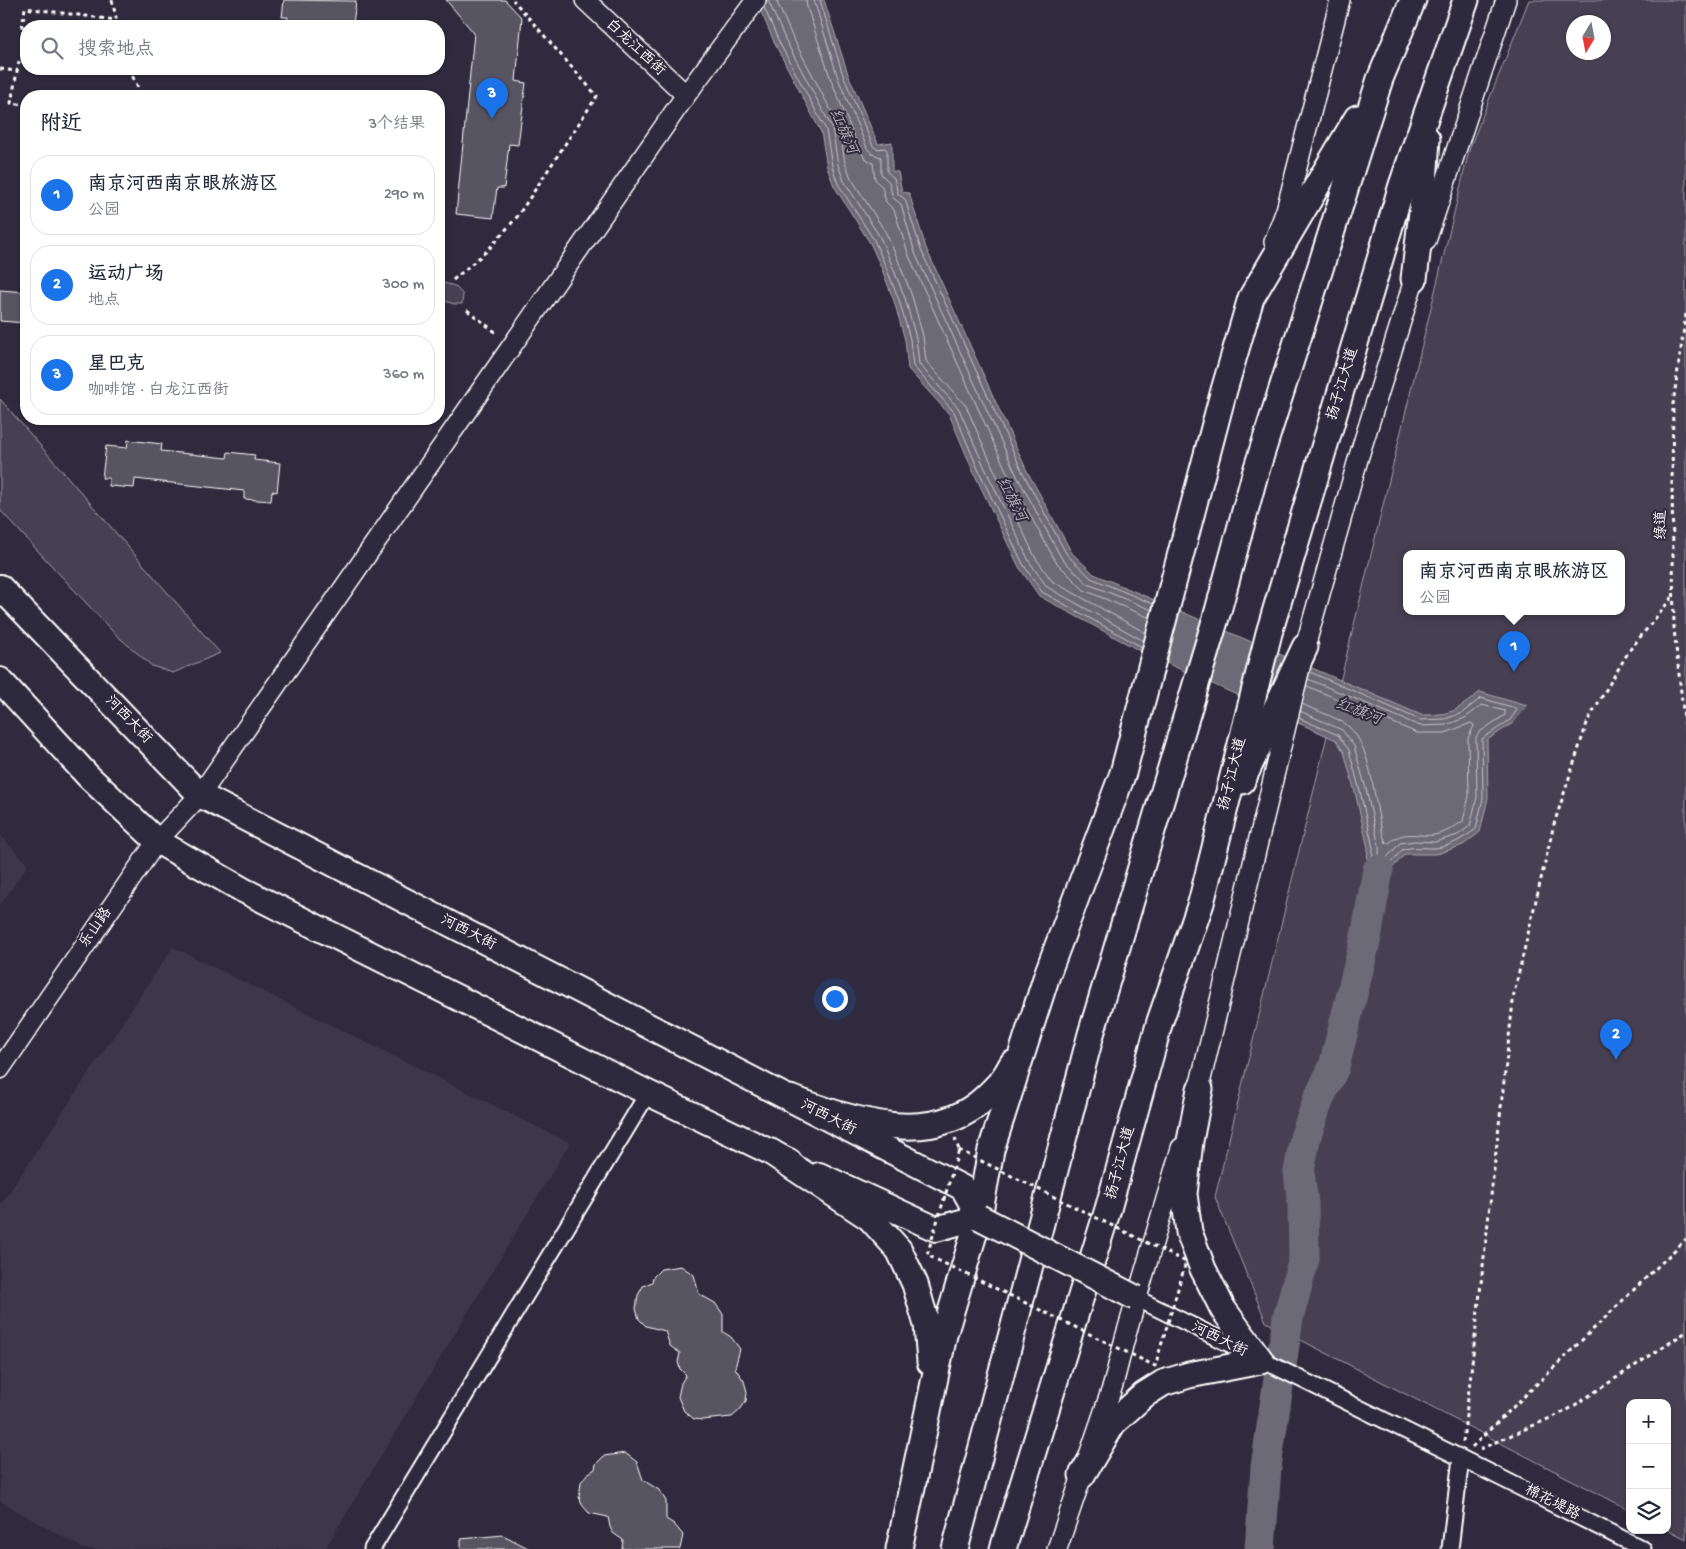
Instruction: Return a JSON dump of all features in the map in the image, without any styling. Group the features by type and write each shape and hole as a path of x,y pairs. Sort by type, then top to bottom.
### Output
{"highway":[{"path":"955,1549 1091,1034 1194,694 1255,474 1380,79 1414,0"},
{"name":"扬子江大道","path":"1004,1549 1108,1209 1160,1021 1201,903 1219,828 1267,725 1269,633 1402,185 1466,0"},
{"path":"899,1549 944,1335 979,1217 991,1150 1048,972 1122,773 1224,390 1252,298 1380,79"},
{"path":"1414,279 1422,212 1428,110"},
{"path":"1267,725 1305,647"},
{"path":"790,1098 839,1115 877,1124 902,1126 929,1125 956,1118 975,1108 1005,1079 1032,1024"},
{"path":"1082,1475 1113,1423 1144,1395 1163,1383 1189,1375 1262,1361 1223,1309 1203,1270 1189,1232 1184,1194 1190,1141 1200,1089"},
{"path":"771,1152 870,1218 899,1250 915,1284 928,1325 930,1402"}],"main road":[{"name":"河西大街","path":"0,587 200,795 963,1188 979,1217 1136,1298"},
{"path":"0,680 88,776 157,841 242,890 648,1093 936,1229 979,1217"}],"street":[{"name":"白龙江西街","path":"585,0 686,95"},
{"name":"乐山路","path":"0,1069 157,841 200,795 686,95 756,0"},
{"path":"1252,298 1286,210 1340,0"},
{"path":"1305,647 1359,456 1414,279 1506,0"},
{"path":"1057,1549 1113,1385 1136,1298 1200,1089 1267,725"},
{"path":"372,1549 648,1093"},
{"name":"河西大街","path":"1136,1298 1461,1458"},
{"path":"1450,1549 1461,1458"},
{"name":"棉花堤路","path":"1461,1458 1643,1549"}],"path":[{"path":"23,20 25,8 116,20 112,0"},
{"path":"453,280 488,250 517,217 597,96 513,0"},
{"path":"19,61 11,103 20,104"},
{"path":"0,70 17,71"},
{"path":"132,75 139,90"},
{"path":"467,310 513,345"},
{"name":"绿道","path":"1686,314 1673,404 1674,628 1686,737"},
{"path":"1461,1458 1514,993 1554,824 1588,720 1629,651 1674,595"},
{"path":"1461,1458 1686,1240"},
{"path":"1461,1458 1566,1411 1686,1332"}],"shaded area":[{"path":"1529,0 1686,0 1686,1539 1671,1531 1671,1399 1626,1399 1626,1508 1266,1322 1215,1197 1470,147"},
{"path":"445,283 455,286 463,295 462,304 445,301"},
{"path":"0,399 20,422 20,425 23,425 220,653 173,673 152,666 114,633 0,510"},
{"path":"0,835 28,865 0,905"},
{"path":"173,947 570,1143 325,1549 84,1549 0,1501 0,1206"}],"water":[{"name":"红旗河","path":"756,0 824,0 848,74 878,144 892,142 892,171 898,172 902,192 909,193 926,248 1027,471 1072,553 1094,574 1421,715 1453,711 1480,692 1527,706 1513,723 1487,740 1488,798 1480,832 1463,845 1437,854 1405,854 1387,874 1378,915 1362,907 1368,848 1344,752 1336,740 1142,652 1039,596 1019,567 973,471 949,414 908,369 905,340 894,301 881,267 870,243 834,186 827,167 821,132 775,44"}],"building":[{"path":"284,0 356,1 354,20 287,20 288,17 282,17"},
{"path":"446,0 505,0 522,18 516,81 526,83 518,145 509,144 504,188 497,188 493,218 456,214 474,33"},
{"path":"0,290 20,292 20,323 0,321"},
{"path":"128,440 162,444 161,451 227,458 228,452 255,455 254,460 280,463 277,492 272,491 271,501 244,499 244,491 135,479 134,488 109,486 109,478 102,478 106,446 127,448"},
{"path":"681,1266 694,1275 699,1294 715,1303 723,1314 723,1332 731,1337 740,1349 735,1368 744,1381 747,1392 746,1401 732,1417 694,1419 684,1411 678,1397 681,1383 686,1375 680,1369 678,1362 680,1353 670,1346 665,1331 646,1326 639,1319 636,1309 638,1295 643,1286 652,1282 653,1277 661,1269"},
{"path":"625,1453 637,1462 643,1480 659,1490 666,1501 666,1519 674,1524 683,1535 680,1549 622,1549 623,1540 613,1533 608,1517 589,1513 583,1506 579,1497 581,1482 587,1474 595,1469 596,1464 604,1456"},
{"path":"503,1535 530,1549 461,1549 461,1539"}],"waterway":[{"path":"1260,1549 1266,1467 1288,1318 1304,1259 1303,1204 1299,1172 1305,1138 1319,1098 1334,1067 1366,937 1378,870"}],"place":[{"name":"星巴克","path":"492,119"},
{"name":"南京河西南京眼旅游区","path":"1514,672"},
{"name":"运动广场","path":"1616,1060"}]}
